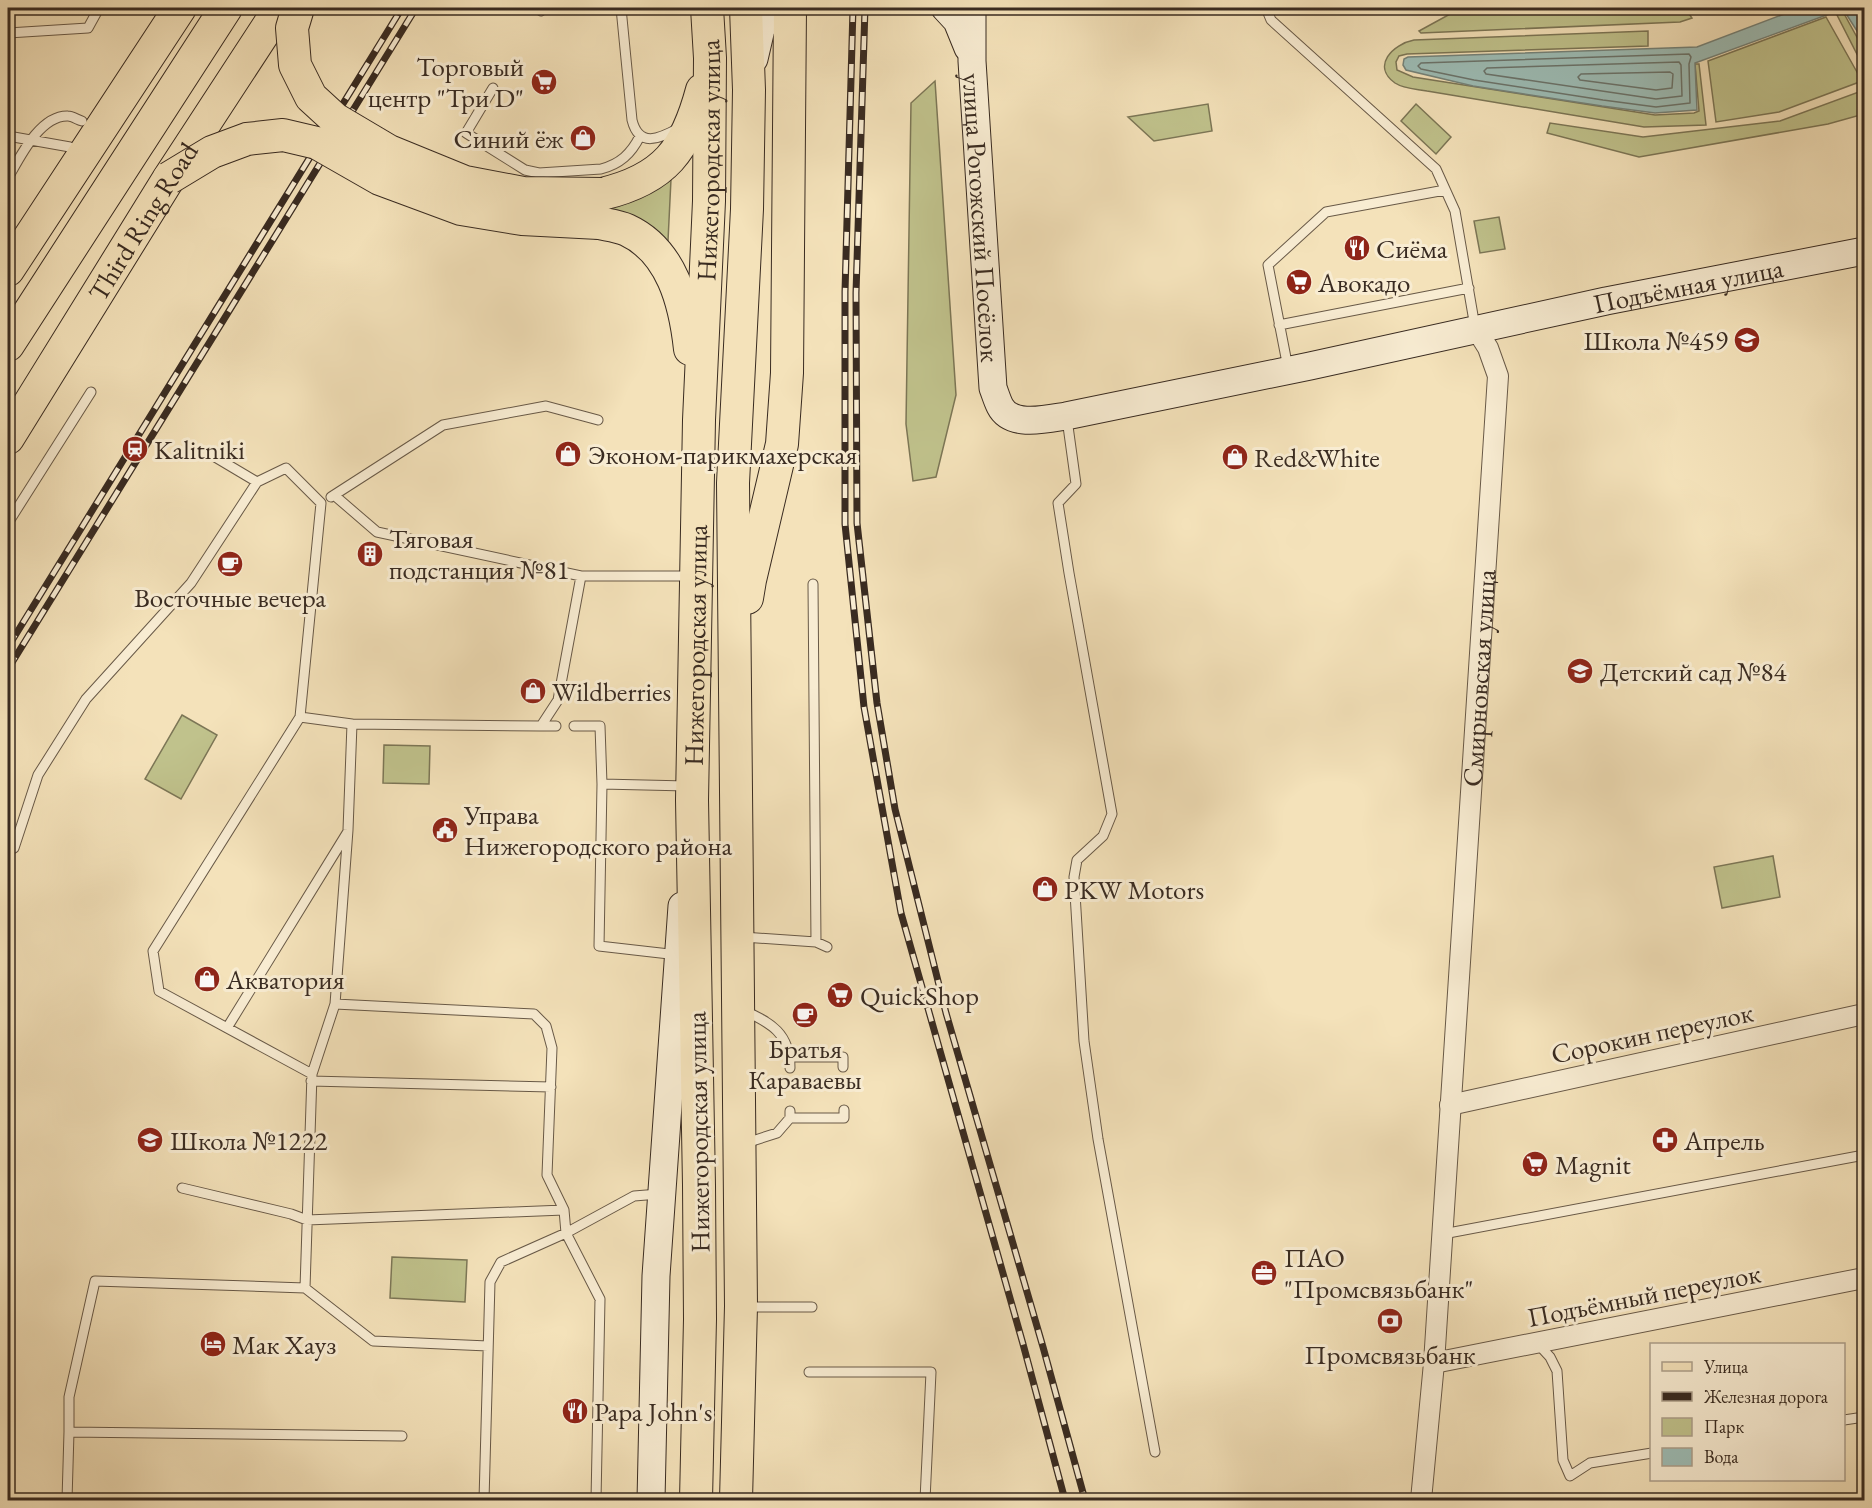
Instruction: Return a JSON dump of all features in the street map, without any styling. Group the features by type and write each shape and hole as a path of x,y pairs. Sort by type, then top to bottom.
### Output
{"main road":[{"path":"8,270 180,8"},
{"name":"Third Ring Road","path":"8,345 226,8"},
{"name":"Third Ring Road","path":"8,438 169,178 280,8"},
{"path":"298,8 292,28 296,65 311,97 335,119 389,151 465,182 601,209 625,229 647,242 662,257 675,281 688,334 699,420"},
{"name":"Нижегородская улица","path":"696,1500 700,1319 692,793 699,420 709,201 710,57 707,8"},
{"name":"Нижегородская улица","path":"736,1500 741,1306 733,483 747,210 749,90 746,8"},
{"path":"735,694 750,580 782,444 787,373 790,8"},
{"path":"169,178 212,152 247,139 283,135 317,142 380,179 461,209 522,219 601,209 625,189 649,176 672,158 695,116 710,57"}],"street":[{"path":"749,90 760,29 774,8"},
{"path":"945,8 957,21 972,61"},
{"name":"улица Рогожский Посёлок","path":"972,8 972,61 993,388 1001,408 1017,419 1035,421 1066,416"},
{"name":"Подъёмная улица","path":"1476,329 1606,301 1864,251"},
{"path":"1066,416 1476,329"},
{"name":"Смирновская улица","path":"1421,1500 1443,1234 1498,376 1488,348 1476,329"},
{"path":"651,1500 656,1276 678,955 692,793"},
{"name":"Сорокин переулок","path":"1450,1105 1864,1014"},
{"name":"Подъёмный переулок","path":"1434,1363 1864,1278"}],"lane":[{"path":"8,33 88,28 99,8"},
{"path":"621,8 634,130 640,136 651,139 665,136 695,116"},
{"path":"1266,8 1271,20 1436,169 1455,211 1476,329"},
{"path":"493,88 466,133 525,170 539,173 609,167 619,163 628,154 640,136"},
{"path":"8,178 31,140 45,123 68,116 82,121"},
{"path":"8,136 70,147"},
{"path":"1288,370 1268,265 1326,212 1445,190"},
{"path":"1279,325 1469,288"},
{"path":"8,523 91,392"},
{"path":"321,503 443,425 546,406 598,420"},
{"path":"1066,416 1076,484 1058,503 1112,814 1103,836 1077,860 1074,877 1084,1041 1098,1140 1155,1452"},
{"path":"215,457 257,482"},
{"path":"8,851 14,848 38,775 86,699 191,583 257,482 286,468 321,503"},
{"path":"334,495 377,532 581,576 695,576"},
{"path":"321,503 300,717 153,951 159,991 311,1078 551,1087"},
{"path":"541,726 558,700 581,576"},
{"path":"813,584 816,942"},
{"path":"300,717 352,724 556,726"},
{"path":"305,1288 311,1078 335,1004 348,831 352,724"},
{"path":"574,726 600,726 602,784 599,946 678,955"},
{"path":"602,784 692,793"},
{"path":"227,1028 348,831"},
{"path":"737,937 816,942 827,948"},
{"path":"335,1004 534,1014 546,1026 552,1048 547,1175 564,1210 566,1233 600,1299 596,1500"},
{"path":"738,1008 764,1020 783,1036 790,1057 790,1068"},
{"path":"790,1057 843,1057 843,1067"},
{"path":"818,1057 818,1067"},
{"path":"740,1145 777,1133 790,1114 818,1114 844,1118 844,1110"},
{"path":"1443,1234 1864,1155"},
{"path":"182,1188 291,1214 307,1220 564,1210"},
{"path":"484,1500 490,1282 501,1262 566,1233 634,1196 661,1194"},
{"path":"67,1500 69,1397 95,1281 305,1288 373,1341 488,1346"},
{"path":"741,1306 812,1307"},
{"path":"1538,1344 1550,1357 1557,1371 1563,1460 1570,1476 1590,1463 1650,1453"},
{"path":"808,1372 931,1372 925,1500"},
{"path":"1845,1420 1864,1417"},
{"path":"69,1432 402,1437"}],"green space":[{"path":"1461,8 1685,8 1692,18 1680,22 1421,33 1419,31"},
{"path":"1842,10 1864,50 1864,68 1836,13"},
{"path":"1826,17 1862,81 1779,112 1716,122 1708,61"},
{"path":"1648,31 1648,46 1407,54 1399,56 1396,62 1397,70 1413,77 1655,115 1699,111 1695,64 1699,64 1706,125 1644,127 1411,88 1395,83 1385,70 1385,63 1392,51 1414,40"},
{"path":"935,81 956,395 936,477 913,481 906,424 911,103"},
{"path":"1864,90 1864,114 1828,124 1639,157 1547,133 1550,123 1643,137 1780,121"},
{"path":"1208,104 1212,131 1154,141 1128,117"},
{"path":"1416,104 1451,137 1436,154 1401,121"},
{"path":"668,176 671,179 668,241 663,241 604,209"},
{"path":"1499,217 1505,249 1480,253 1474,221"},
{"path":"182,715 217,735 181,799 145,779"},
{"path":"384,745 430,746 429,784 383,783"},
{"path":"1773,856 1780,897 1722,908 1714,867"},
{"path":"392,1257 467,1260 465,1302 390,1298"}],"water":[{"path":"1800,8 1864,8 1864,42 1843,9 1695,63 1697,110 1655,113 1602,106 1473,86 1406,70 1403,65 1404,59 1408,57 1697,47"}],"railway":[{"path":"8,647 402,8"},
{"path":"8,669 416,8"},
{"path":"853,8 845,292 845,524 864,707 901,913 1065,1500"},
{"path":"865,8 856,293 857,523 877,703 895,809 946,1013 1085,1500"}],"place":[{"name":"Торговый центр \"Три D\"","path":"544,82"},
{"name":"Синий ёж","path":"583,138"},
{"name":"Сиёма","path":"1357,248"},
{"name":"Авокадо","path":"1299,282"},
{"name":"Школа №459","path":"1747,340"},
{"name":"Kalitniki","path":"135,449"},
{"name":"Эконом-парикмахерская","path":"568,454"},
{"name":"Red&White","path":"1235,457"},
{"name":"Тяговая подстанция №81","path":"370,554"},
{"name":"Восточные вечера","path":"230,564"},
{"name":"Детский сад №84","path":"1580,671"},
{"name":"Wildberries","path":"533,691"},
{"name":"Управа Нижегородского района","path":"445,830"},
{"name":"PKW Motors","path":"1045,889"},
{"name":"Акватория","path":"207,979"},
{"name":"QuickShop","path":"840,995"},
{"name":"Братья Караваевы","path":"805,1015"},
{"name":"Школа №1222","path":"150,1140"},
{"name":"Апрель","path":"1665,1140"},
{"name":"Magnit","path":"1535,1164"},
{"name":"ПАО \"Промсвязьбанк\"","path":"1264,1273"},
{"name":"Промсвязьбанк","path":"1390,1321"},
{"name":"Мак Хауз","path":"213,1344"},
{"name":"Papa John's","path":"575,1411"}]}
